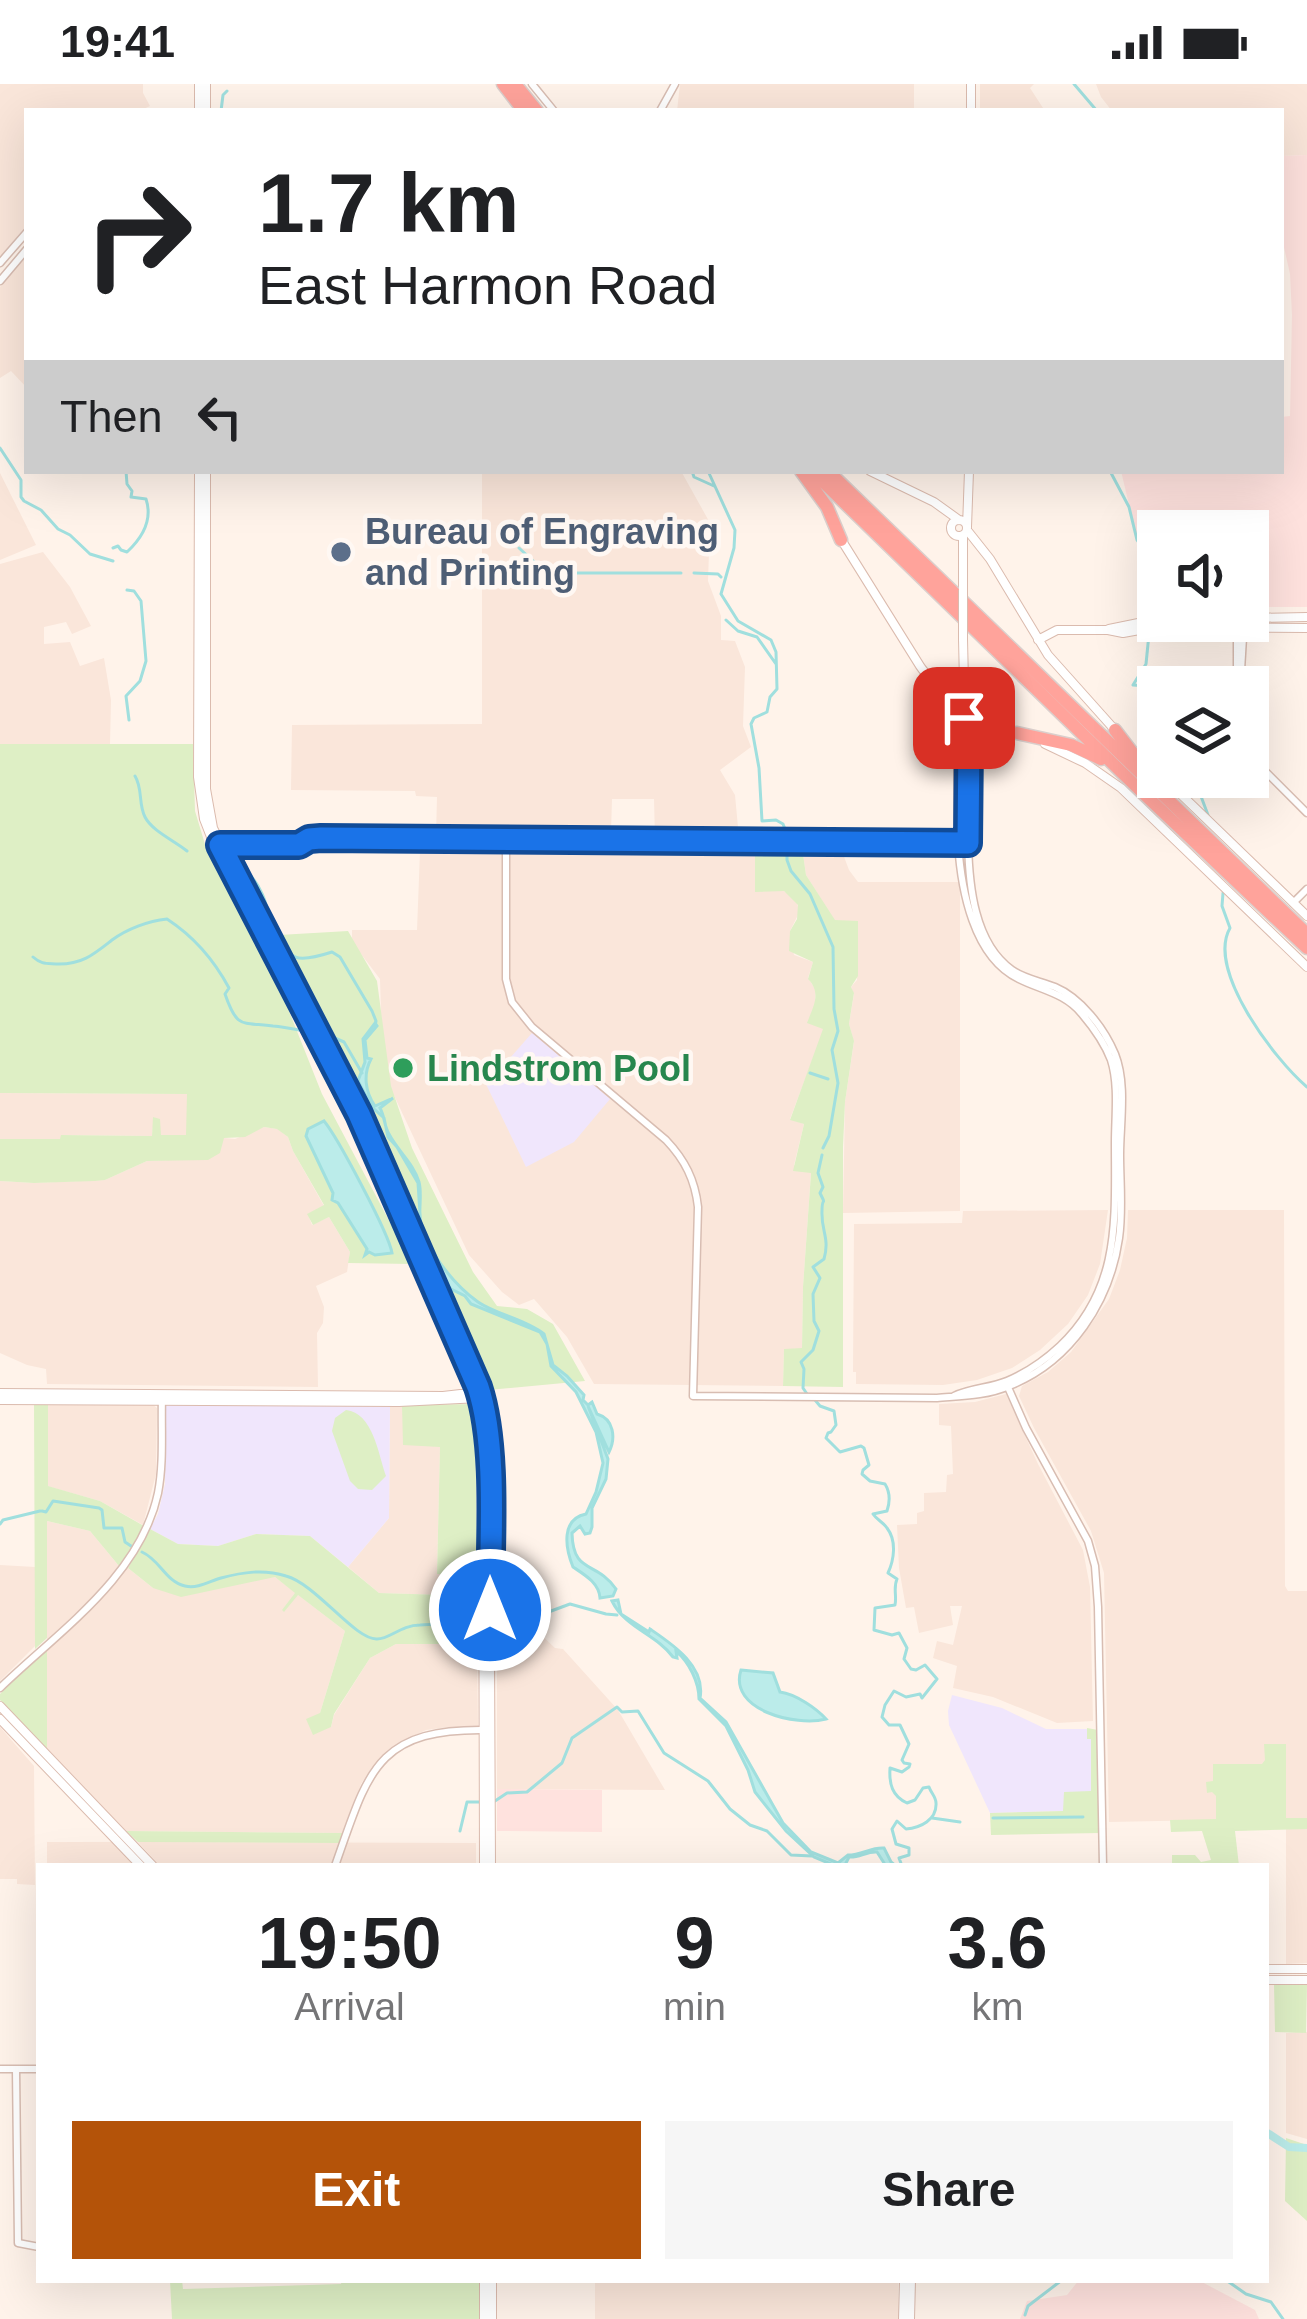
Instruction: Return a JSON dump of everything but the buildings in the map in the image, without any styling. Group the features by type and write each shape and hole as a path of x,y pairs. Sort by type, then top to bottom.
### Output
{"highway":[{"path":"503,84 522,108"},
{"path":"515,84 535,108"},
{"path":"803,474 824,502 841,540"},
{"path":"815,474 1137,787"},
{"path":"831,474 1198,821"},
{"path":"1115,730 1307,934"},
{"path":"1017,733 1088,752 1137,788"},
{"path":"1148,798 1307,948"}],"main road":[{"path":"202,474 206,789 215,842 320,1044 478,1396 489,1444 486,1594"},
{"path":"876,474 946,510 990,559 1058,668 1137,751"},
{"path":"963,843 958,822 958,727 964,682 960,527 969,474"},
{"path":"841,540 933,685 962,709 1074,758 1112,782 1307,967"},
{"path":"1269,622 1307,617"},
{"path":"1108,630 1137,624"},
{"path":"1269,626 1307,628"},
{"path":"1038,640 1057,630 1137,630"},
{"path":"962,709 969,736 963,843"},
{"path":"1180,798 1198,821 1222,834 1307,916"},
{"path":"937,843 951,836 958,822"},
{"path":"215,842 963,843"},
{"path":"424,1269 478,1396 486,1594 487,1863"},
{"path":"443,1396 461,1388 465,1371"},
{"path":"242,1398 316,1401 361,1399 362,1395 478,1396"},
{"path":"0,1396 478,1396"},
{"path":"483,1517 489,1552"},
{"path":"0,1706 150,1863"},
{"path":"0,1719 138,1863"},
{"path":"1269,1969 1306,1975"},
{"path":"1269,1981 1306,1975"},
{"path":"488,2283 488,2319"},
{"path":"907,2319 908,2283"}],"street":[{"path":"532,84 552,108"},
{"path":"0,263 24,235"},
{"path":"0,281 24,253"},
{"path":"1269,774 1307,813"},
{"path":"506,840 506,979 512,1002 532,1027 666,1140 694,1184 698,1226 693,1396 961,1397 1007,1384 1050,1362 1090,1319 1108,1283 1117,1230 1120,1084 1115,1056 1078,1001 1059,988 1012,970 994,950 974,904 963,843"},
{"path":"1293,903 1307,889"},
{"path":"1007,1384 1085,1534 1095,1566 1106,1863"},
{"path":"0,1688 88,1605 142,1540 160,1483 162,1397"},
{"path":"336,1863 363,1787 383,1758 410,1739 430,1733 487,1730"},
{"path":"0,2069 36,2069"},
{"path":"16,2069 18,2243 36,2246"}],"shaded area":[{"path":"0,84 143,84 150,106 146,108 24,108 24,229 0,257"},
{"path":"680,84 914,84 914,108 677,108"},
{"path":"980,84 1034,84 1030,88 1043,108 980,108"},
{"path":"1096,84 1307,84 1307,155 1284,156 1284,108 1110,108"},
{"path":"1307,155 1307,607 1269,607 1269,510 1137,510 1137,538 1122,474 1284,474 1292,315 1284,247 1284,156"},
{"path":"24,259 24,385 11,371 0,378 0,287"},
{"path":"0,473 36,545 0,560"},
{"path":"482,474 683,474 710,523 708,581 721,616 721,640 735,641 745,667 743,726 751,747 720,770 735,795 739,838 655,838 654,799 612,799 608,837 436,836 437,797 416,796 415,791 291,790 292,725 482,724"},
{"path":"43,552 70,587 91,626 72,634 66,622 44,627 44,644 70,642 80,666 104,658 111,700 110,744 0,744 0,564"},
{"path":"420,852 755,853 755,891 784,891 797,901 799,913 790,931 794,955 813,962 808,978 816,990 824,1029 790,1119 804,1124 794,1165 811,1172 802,1349 784,1349 783,1386 594,1384 567,1337 534,1299 519,1305 469,1255 390,1087 382,1044 380,979 352,942 352,930 417,930"},
{"path":"803,854 843,854 858,882 960,882 960,1211 843,1213 845,1102 854,1042 849,1024 851,987 857,980 858,922 835,921 806,875"},
{"path":"532,1033 610,1099 574,1142 526,1167 484,1080 496,1074"},
{"path":"0,1093 187,1094 187,1135 161,1135 154,1117 152,1136 0,1139"},
{"path":"264,1127 288,1137 324,1206 308,1214 312,1225 329,1217 350,1252 347,1272 316,1286 324,1307 317,1333 318,1387 47,1384 46,1369 0,1353 0,1181 105,1180 147,1161 168,1160"},
{"path":"1108,1210 1100,1264 1088,1295 1068,1324 1040,1350 1012,1368 977,1380 943,1385 856,1384 854,1224 962,1223 963,1211"},
{"path":"1128,1210 1284,1210 1285,1586 1288,1591 1307,1591 1307,1818 1109,1822 1104,1573 1091,1531 1019,1396 1022,1386 1071,1352 1109,1299 1127,1238"},
{"path":"1006,1394 1083,1550 1090,1587 1093,1721 1057,1723 993,1697 953,1688 957,1666 933,1658 937,1641 953,1645 962,1606 950,1606 953,1625 919,1633 914,1607 906,1608 897,1525 917,1524 917,1513 924,1511 924,1493 946,1492 947,1475 953,1474 951,1426 939,1425 939,1404"},
{"path":"48,1404 152,1404 157,1408 156,1474 143,1525 100,1501 47,1486"},
{"path":"166,1405 390,1405 389,1518 348,1567 310,1536 256,1534 218,1546 178,1544 150,1529 165,1484"},
{"path":"390,1405 402,1405 440,1447 437,1573 477,1574 477,1596 379,1593 348,1567 389,1518"},
{"path":"47,1521 90,1531 119,1566 153,1588 275,1577 296,1593 283,1611 297,1594 345,1631 320,1713 331,1727 370,1658 396,1644 477,1644 478,1727 426,1730 400,1742 361,1784 344,1833 126,1831 47,1749"},
{"path":"0,1565 35,1567 35,1646 0,1681"},
{"path":"497,1613 519,1614 555,1648 563,1649 618,1710 665,1790 497,1789"},
{"path":"952,1695 1002,1708 1046,1729 1087,1729 1092,1791 1064,1811 990,1813 949,1725"},
{"path":"0,1727 34,1766 35,1885 0,1879"},
{"path":"497,1789 602,1790 602,1832 497,1831"},
{"path":"1286,1829 1307,1829 1307,1963 1286,1964"},
{"path":"47,1842 112,1842 132,1863 47,1863"},
{"path":"138,1842 476,1843 476,1863 157,1863"},
{"path":"1307,2032 1307,2139 1286,2133 1286,2033"},
{"path":"595,2283 898,2283 898,2319 595,2319"},
{"path":"1077,2283 1204,2283 1255,2310 1259,2319 1020,2319 1027,2301 1067,2295"}],"green space":[{"path":"0,744 193,744 195,811 207,851 279,986 322,1094 412,1264 348,1263 350,1252 329,1217 313,1225 307,1214 324,1205 288,1137 277,1129 264,1127 245,1137 224,1138 220,1153 208,1160 147,1161 105,1180 0,1181 0,1139 152,1136 153,1117 160,1119 161,1135 186,1135 187,1094 0,1093"},
{"path":"755,853 803,854 806,875 835,920 858,921 858,976 851,987 849,1024 854,1041 843,1147 843,1387 783,1386 784,1349 802,1348 811,1173 793,1171 804,1124 790,1120 823,1029 807,1023 815,1000 808,979 813,962 789,951 798,905 784,891 755,892"},
{"path":"348,931 377,981 391,1086 412,1148 473,1272 497,1306 527,1309 553,1324 585,1381 488,1390 279,935"},
{"path":"34,1402 48,1402 48,1486 100,1501 144,1526 119,1566 90,1531 47,1521 47,1638 35,1649"},
{"path":"475,1404 477,1574 437,1574 440,1447 403,1445 402,1405"},
{"path":"346,1410 363,1418 377,1446 386,1476 372,1490 358,1489 350,1481 332,1431 335,1418"},
{"path":"150,1529 178,1544 218,1546 256,1534 310,1536 379,1593 477,1596 477,1644 396,1644 370,1658 334,1714 331,1727 313,1735 306,1719 320,1713 345,1631 298,1595 284,1612 295,1593 275,1577 181,1597 153,1588 128,1568"},
{"path":"47,1647 47,1749 0,1700 0,1694"},
{"path":"1087,1728 1098,1730 1100,1833 991,1835 990,1813 1063,1811 1064,1792 1091,1791"},
{"path":"1264,1744 1286,1744 1286,1818 1307,1818 1307,1829 1235,1831 1239,1863 1172,1863 1172,1855 1211,1860 1202,1831 1171,1832 1170,1820 1216,1819 1216,1796 1207,1793 1206,1782 1213,1781 1213,1764 1262,1764"},
{"path":"126,1831 344,1833 340,1843 138,1842"},
{"path":"1274,1984 1307,1984 1306,2033 1275,2032"},
{"path":"1286,2138 1307,2145 1307,2221 1285,2201"},
{"path":"170,2283 182,2283 183,2289 479,2283 480,2319 172,2319"}],"water":[{"path":"375,1023 365,1040 371,1059 366,1083 375,1106 393,1098 380,1108 384,1118 372,1107 358,1081 365,1062 363,1039"},
{"path":"324,1121 362,1186 392,1253 365,1255 367,1249 332,1200 306,1136 308,1129"},
{"path":"386,1126 417,1175 420,1191 420,1211 418,1183 388,1137"},
{"path":"420,1221 434,1254 459,1286 478,1302 536,1329 544,1334 547,1344 540,1332 471,1304 451,1289 440,1276 421,1229"},
{"path":"547,1345 553,1365 588,1405 592,1402 612,1430 609,1452 588,1406 608,1459 606,1479 592,1508 590,1533 585,1534 580,1526 572,1533 576,1555 608,1580 616,1589 613,1596 600,1598 594,1584 570,1559 569,1528 586,1514 603,1463 596,1432 576,1392 551,1366"},
{"path":"621,1614 668,1642 693,1666 700,1698 726,1722 783,1823 811,1852 838,1863 814,1857 786,1831 755,1792 726,1726 699,1699 685,1661"},
{"path":"741,1670 773,1673 780,1692 806,1702 826,1719 782,1718 754,1705 740,1684"},
{"path":"884,1848 892,1863 884,1863 877,1852 849,1857 846,1863 838,1863 848,1855"}],"waterway":[{"path":"1074,84 1094,108"},
{"path":"221,108 227,91"},
{"path":"0,448 21,480 24,501 41,510 90,554 113,561"},
{"path":"113,548 127,552 147,521 146,499 131,497 126,474"},
{"path":"693,474 714,486"},
{"path":"709,474 735,530 721,594 738,621 771,640 776,652 777,689 767,712 751,724 762,821 783,824 791,871 810,894 833,947 838,1031 832,1050 838,1083 823,1148"},
{"path":"1112,474 1129,507 1137,540"},
{"path":"519,548 544,571 565,573"},
{"path":"577,573 681,573"},
{"path":"694,573 721,577"},
{"path":"127,590 141,601 146,661 140,681 126,696 129,720"},
{"path":"726,620 738,631 757,637 776,664"},
{"path":"1145,666 1148,642"},
{"path":"1137,679 1133,685 1137,685"},
{"path":"135,776 148,822 187,851"},
{"path":"1202,798 1208,815"},
{"path":"244,869 262,894 268,925 287,951 299,958 332,952 340,957 372,1011 375,1027"},
{"path":"1223,893 1230,928 1225,946 1227,967 1235,990 1262,1036 1307,1087"},
{"path":"33,957 45,963 75,962 131,929 167,919 217,968 229,988 225,994 237,1018 305,1031"},
{"path":"321,1032 344,1042 362,1073"},
{"path":"810,1073 828,1079"},
{"path":"807,1394 801,1362 813,1350 819,1331 813,1294 820,1278 813,1267 824,1259 826,1245 818,1173 822,1155"},
{"path":"815,1400 834,1411 836,1425 826,1438 840,1452 864,1448 869,1465 862,1474 888,1490 887,1511 873,1514 892,1539 888,1573 897,1579 895,1605 875,1608 874,1630 899,1633 911,1669 925,1665 937,1679 922,1698 894,1691 882,1717 889,1725 900,1725 909,1744 902,1760 909,1767 902,1772 890,1768 895,1793 907,1803 929,1787 936,1801 927,1822 906,1829 897,1821 892,1829 896,1844 909,1848 909,1855 899,1858 901,1863"},
{"path":"42,1511 53,1501 99,1508 104,1528 122,1528 131,1546"},
{"path":"0,1524 40,1511"},
{"path":"142,1552 185,1586 245,1573 286,1576 310,1589 358,1631 377,1639 413,1626 448,1622 467,1603 479,1601"},
{"path":"492,1600 509,1602 535,1617 570,1604 617,1615"},
{"path":"495,1801 507,1793 527,1792 562,1763 572,1738 617,1707 622,1712 638,1711 664,1753 708,1781 750,1825 767,1831 791,1855 812,1856"},
{"path":"460,1831 467,1802 479,1802"},
{"path":"993,1818 1083,1817"},
{"path":"932,1818 960,1822"},
{"path":"1269,2134 1289,2147 1307,2148"},
{"path":"1025,2315 1028,2306 1058,2283"},
{"path":"1230,2283 1271,2302 1283,2319"}],"place":[{"name":"Bureau of Engraving and Printing","path":"341,552"},
{"name":"Lindstrom Pool","path":"403,1068"}],"route":[{"path":"490,1610 489,1444 478,1387 359,1114 220,845 299,845 321,838 968,843 969,738 964,718"}]}
